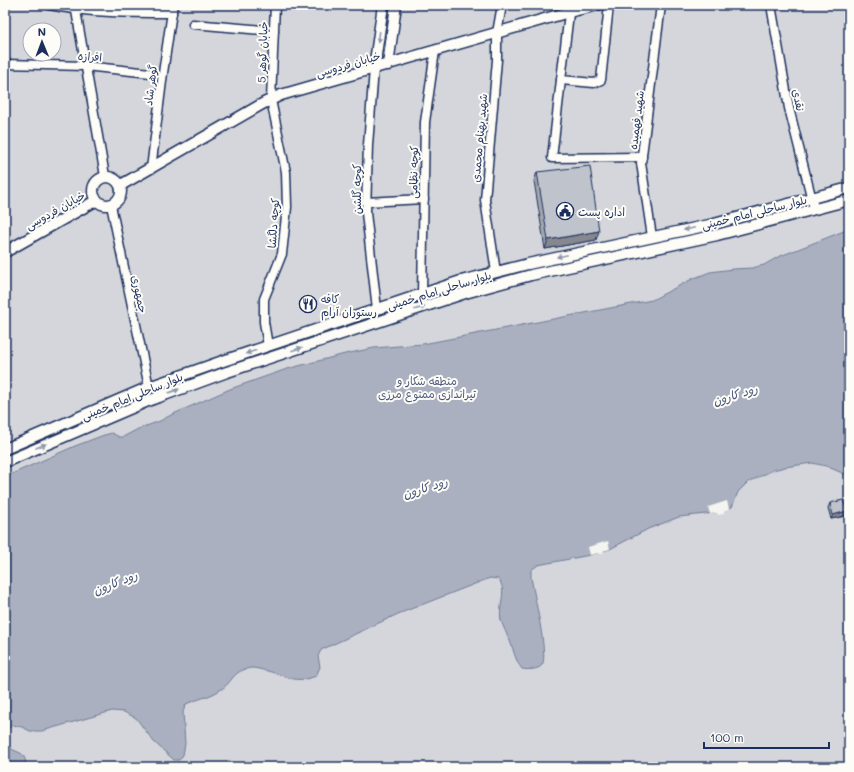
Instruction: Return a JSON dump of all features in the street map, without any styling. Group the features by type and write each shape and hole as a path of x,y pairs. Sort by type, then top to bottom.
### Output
{"main road":[{"path":"374,68 383,5"},
{"path":"388,64 396,5"},
{"name":"خیابان فردوسی","path":"121,185 281,95 497,33 569,8 598,5"},
{"path":"105,176 115,178 121,185 121,195 115,203 111,205 103,204 97,200 93,192 93,188 98,180 105,176"},
{"name":"بلوار ساحلی امام خمینی","path":"5,449 149,388 268,346 462,281 528,264 714,224 849,188"},
{"name":"خیابان فردوسی","path":"5,252 97,200"},
{"name":"بلوار ساحلی امام خمینی","path":"5,462 151,399 465,292 530,275 717,235 849,200"},
{"path":"149,388 151,399"}],"street":[{"path":"49,5 122,13 173,9"},
{"name":"خیابان گوهر 5","path":"271,100 275,5"},
{"name":"شهید بهنام محمدی","path":"496,272 485,200 497,60 497,33 502,5"},
{"path":"561,80 594,83 600,80 609,5"},
{"name":"شهید فهمیده","path":"652,237 641,163 661,5"},
{"name":"نقدی","path":"771,5 789,108 814,209"},
{"path":"75,7 105,176"},
{"path":"569,8 552,158 642,157"},
{"name":"گوهر شاد","path":"151,169 173,9"},
{"path":"193,24 274,31"},
{"name":"کوچه نظامی","path":"422,294 425,122 435,51"},
{"name":"افرازه","path":"5,64 85,66 150,73"},
{"name":"کوچه گلشن","path":"374,68 368,145 366,213 377,309"},
{"name":"کوچه دلگشا","path":"268,346 264,322 264,299 282,254 287,207 286,172 271,100"},
{"path":"366,202 424,199"},
{"name":"جمهوری","path":"111,205 149,388"}],"green space":[{"name":"منطقه شکار و تیراندازی ممنوع مرزی","path":"5,5 849,5 849,767 5,767"}],"water":[{"name":"رود کارون","path":"849,229 849,476 826,466 812,463 773,470 747,483 738,492 732,507 723,512 679,517 648,529 610,549 590,555 538,565 531,570 531,577 544,650 542,665 538,668 522,669 518,662 501,620 500,615 503,593 501,583 498,579 490,578 398,614 321,650 318,656 320,667 316,676 295,679 256,668 244,669 236,674 225,687 208,696 186,704 183,712 185,744 183,755 179,760 174,760 154,742 136,718 124,712 112,711 42,731 30,731 13,725 6,733 7,743 12,749 23,755 27,767 5,767 5,477 104,435 112,433 119,437 123,437 230,389 287,369 374,348 423,344 652,300 692,279 710,272 752,268 764,265 778,257"}],"pier":[{"path":"727,501 729,509 724,512 724,514 710,514 708,507"},
{"path":"608,541 610,549 603,551 604,553 590,555 588,547"}],"building":[{"name":"اداره پست","path":"590,166 599,231 548,240 537,172"},
{"path":"843,500 847,511 833,515 830,503"}],"place":[{"name":"اداره پست","path":"565,211"},
{"name":"کافه رستوران آرام","path":"308,304"}]}
